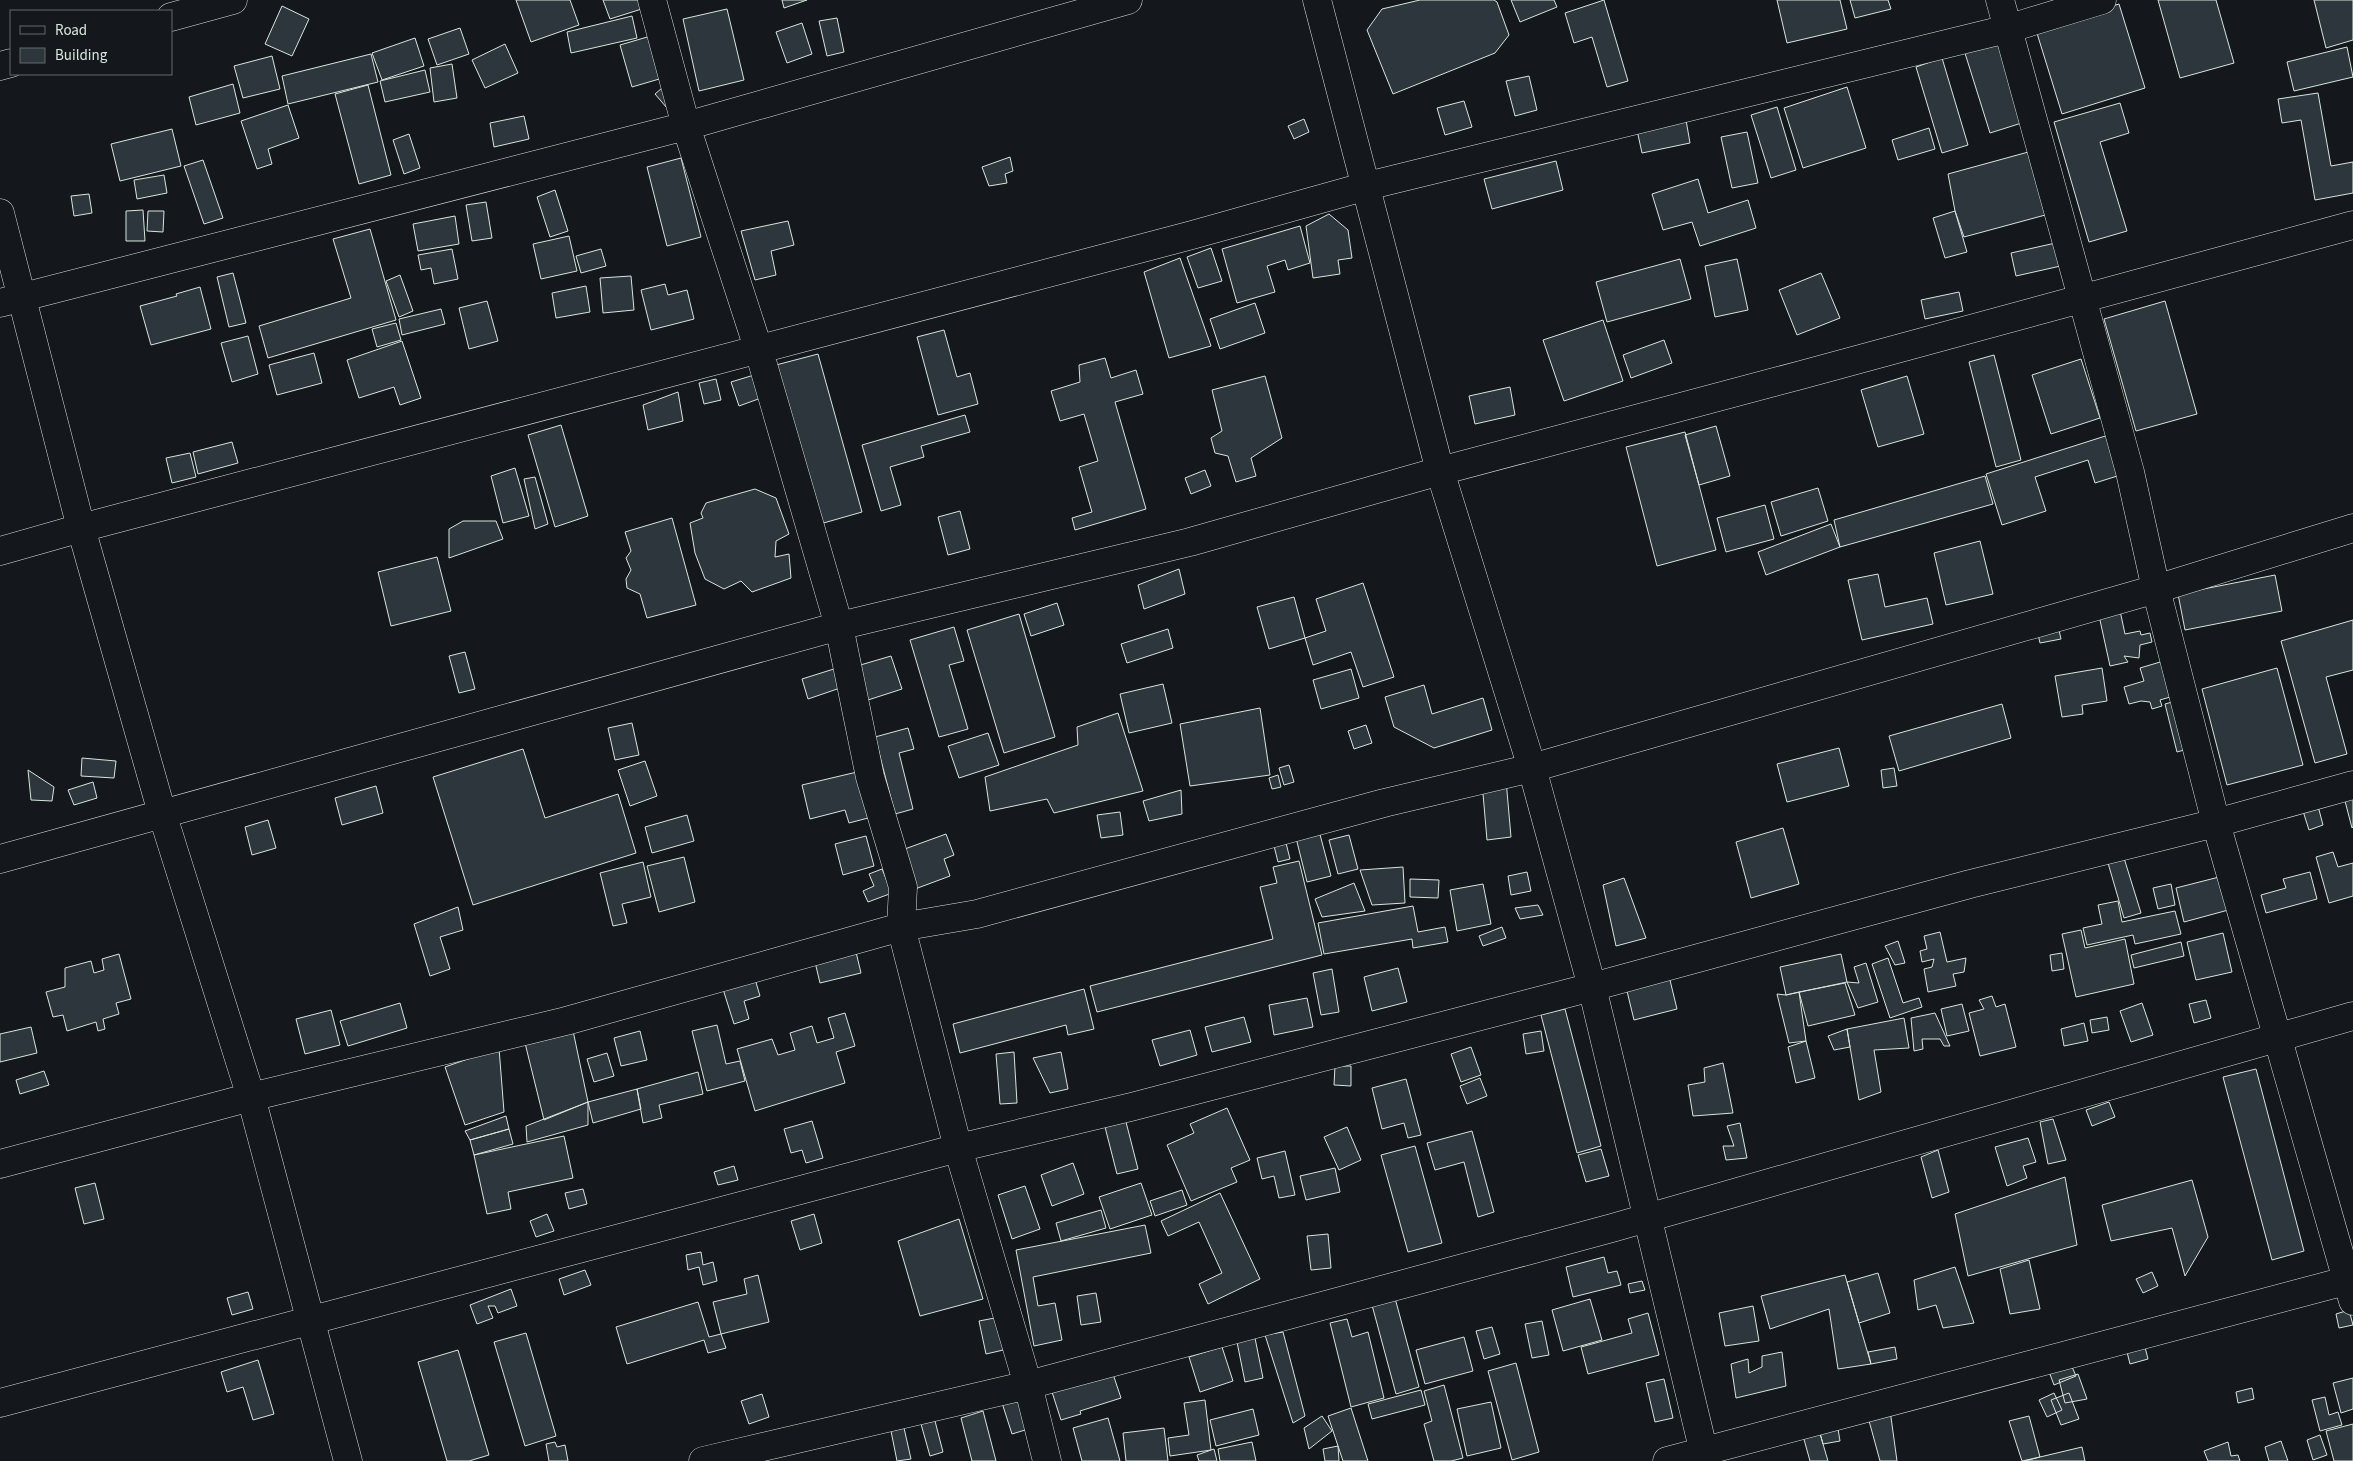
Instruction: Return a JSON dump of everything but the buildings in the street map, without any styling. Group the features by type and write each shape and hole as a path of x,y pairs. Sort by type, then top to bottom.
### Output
{"street":[{"path":"172,17 233,0"},
{"path":"652,0 686,126 759,350 839,626 870,777 903,887 902,927 958,1148 1028,1385 1047,1461"},
{"path":"11,300 686,126 1128,0"},
{"path":"1317,0 1440,471 1532,768 1592,987 1705,1456"},
{"path":"1667,1461 1705,1456 2351,1287 2276,1038 2216,823 2156,589 2130,472 2000,0"},
{"path":"0,552 81,528 1183,238 1367,186 2007,29 2102,0"},
{"path":"0,213 11,300 81,528 162,813 251,1097 348,1461"},
{"path":"0,859 839,626 1190,542 1440,471 2353,225"},
{"path":"0,1164 251,1097 566,1020 902,927 977,914 1384,803 1532,768 2156,589 2353,528"},
{"path":"0,1403 958,1148 1131,1107 1592,987 1970,884 2216,823 2353,785"},
{"path":"703,1461 1028,1385 1646,1217 2353,1016"}]}
